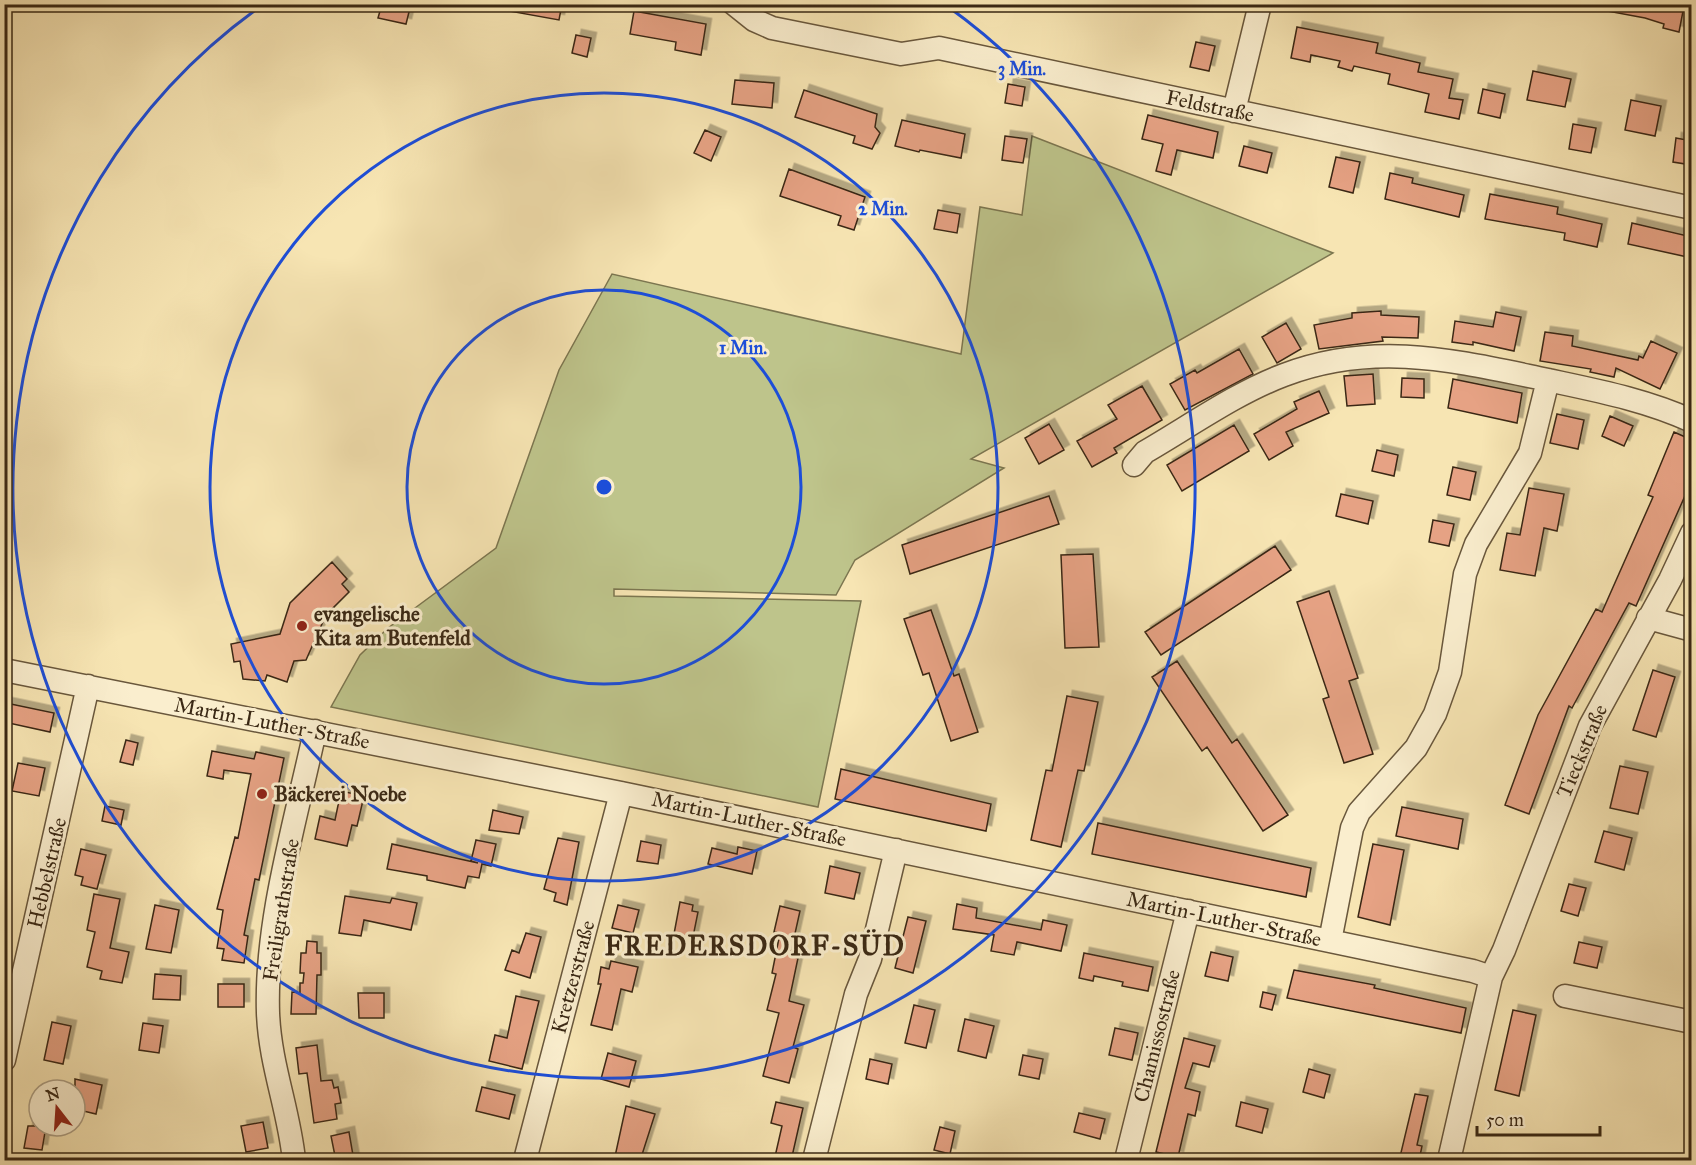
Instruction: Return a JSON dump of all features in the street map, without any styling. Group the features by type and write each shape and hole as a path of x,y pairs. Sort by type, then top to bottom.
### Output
{"street":[{"name":"Feldstraße","path":"734,4 754,20 772,28 902,54 939,48 1692,208"},
{"path":"1234,111 1260,4"},
{"path":"1134,465 1145,452 1262,385 1284,375 1340,359 1368,355 1427,357 1548,380 1642,402 1692,421"},
{"path":"1330,941 1352,828 1359,812 1416,748 1435,714 1450,672 1466,574 1476,544 1530,453 1548,380"},
{"name":"Tieckstraße","path":"1449,1161 1491,977 1504,950 1590,726 1692,533"},
{"path":"1648,618 1692,630"},
{"name":"Martin-Luther-Straße","path":"4,670 621,793 1473,970 1491,977"},
{"name":"Hebbelstraße","path":"4,1060 88,686"},
{"name":"Freiligrathstraße","path":"294,1161 271,1054 268,1011 269,963 279,900 315,731"},
{"name":"Kretzerstraße","path":"525,1161 621,793"},
{"path":"814,1161 856,994 870,959 896,850"},
{"name":"Chamissostraße","path":"1126,1161 1188,911"},
{"path":"1565,996 1692,1022"}],"green space":[{"path":"1032,136 1333,253 971,459 1004,468 855,560 836,595 614,589 614,596 861,601 818,807 331,707 360,655 388,628 496,548 559,370 612,274 961,354 980,207 1022,215"}],"building":[{"path":"382,4 411,4 406,24 378,18"},
{"path":"510,4 562,4 559,20 509,11"},
{"path":"1608,4 1680,4 1684,6 1679,32 1663,28 1664,24 1645,18 1607,11"},
{"path":"634,11 706,24 701,55 675,50 676,42 630,34"},
{"path":"1297,27 1378,43 1376,53 1420,63 1418,72 1453,79 1449,98 1463,100 1459,119 1425,112 1429,94 1388,84 1390,74 1354,66 1352,71 1338,67 1340,61 1311,55 1310,62 1291,58"},
{"path":"576,35 591,38 587,57 572,53"},
{"path":"1196,42 1215,46 1209,71 1190,67"},
{"path":"1533,71 1571,79 1565,107 1527,100"},
{"path":"735,80 774,83 772,108 732,104"},
{"path":"1008,84 1025,87 1022,106 1005,103"},
{"path":"1483,89 1505,94 1500,118 1478,113"},
{"path":"804,90 877,114 875,127 880,133 872,149 853,143 855,136 795,117"},
{"path":"1631,100 1661,106 1655,136 1625,130"},
{"path":"1148,115 1218,132 1213,158 1177,150 1171,175 1156,171 1163,144 1142,139"},
{"path":"902,120 965,134 961,158 895,146"},
{"path":"1573,124 1596,128 1591,153 1569,149"},
{"path":"705,130 721,137 711,161 694,153"},
{"path":"1005,136 1027,139 1023,163 1002,160"},
{"path":"1676,138 1692,141 1692,165 1673,162"},
{"path":"1244,146 1272,153 1267,173 1239,166"},
{"path":"1336,157 1360,162 1353,193 1329,187"},
{"path":"789,169 865,197 854,230 838,225 841,216 780,196"},
{"path":"1390,173 1413,178 1412,183 1464,195 1459,217 1385,199"},
{"path":"1490,194 1558,207 1557,214 1602,224 1597,247 1564,240 1565,233 1485,219"},
{"path":"938,210 960,214 957,233 934,229"},
{"path":"1632,223 1692,237 1692,258 1628,244"},
{"path":"1381,311 1381,315 1419,317 1418,338 1382,337 1383,341 1319,349 1314,325 1352,318 1352,313"},
{"path":"1496,312 1521,317 1514,351 1473,342 1473,345 1452,342 1455,321 1493,327"},
{"path":"1286,323 1301,349 1277,363 1262,337"},
{"path":"1545,332 1573,336 1572,346 1638,360 1639,356 1643,358 1651,341 1677,353 1660,389 1616,368 1614,377 1590,372 1591,369 1540,361"},
{"path":"1239,349 1253,374 1185,410 1170,384 1195,370 1197,373"},
{"path":"1373,374 1375,404 1347,406 1344,376"},
{"path":"1402,378 1424,379 1424,398 1401,397"},
{"path":"1453,379 1522,393 1517,423 1448,408"},
{"path":"1142,386 1162,420 1114,448 1117,453 1092,467 1077,441 1117,419 1108,405"},
{"path":"1319,391 1329,413 1286,432 1293,446 1269,460 1254,434 1297,409 1294,402"},
{"path":"1557,414 1584,420 1578,449 1550,443"},
{"path":"1610,416 1633,426 1624,446 1602,436"},
{"path":"1049,424 1064,450 1039,464 1025,438"},
{"path":"1234,425 1249,451 1182,491 1167,465"},
{"path":"1674,432 1692,440 1692,480 1636,606 1629,603 1572,708 1569,706 1529,814 1505,805 1538,715 1596,609 1602,612 1653,497 1648,495"},
{"path":"1377,450 1398,455 1394,476 1372,471"},
{"path":"1453,467 1476,472 1470,500 1447,495"},
{"path":"1529,488 1564,494 1557,531 1544,528 1535,576 1500,570 1507,533 1520,535"},
{"path":"1341,494 1373,501 1368,524 1336,516"},
{"path":"1049,496 1059,524 910,574 902,545"},
{"path":"1433,520 1454,524 1449,546 1429,542"},
{"path":"1275,546 1291,570 1161,655 1145,632"},
{"path":"1093,554 1099,647 1065,648 1061,555"},
{"name":"evangelische Kita am Butenfeld","path":"332,562 347,579 342,584 349,592 326,615 306,660 294,661 287,682 267,675 265,681 243,679 240,661 234,662 231,644 280,634 290,603"},
{"path":"1329,591 1358,678 1349,681 1373,754 1344,763 1323,699 1329,697 1297,602"},
{"path":"931,610 954,676 959,674 978,732 951,741 929,673 923,675 904,619"},
{"path":"1177,661 1232,743 1237,739 1288,815 1263,831 1207,747 1202,751 1152,677"},
{"path":"1653,670 1675,677 1656,737 1633,730"},
{"path":"1067,696 1098,702 1084,771 1078,770 1061,847 1031,840 1046,770 1052,771"},
{"path":"6,703 54,713 50,732 4,722"},
{"path":"126,740 138,743 133,765 120,762"},
{"path":"212,751 254,759 256,752 284,758 259,880 255,879 244,935 248,936 244,963 222,960 224,949 217,948 223,910 217,909 235,837 238,838 251,774 224,770 223,779 207,776"},
{"path":"18,763 45,768 39,796 12,791"},
{"path":"1620,766 1648,772 1638,814 1610,808"},
{"path":"841,769 991,804 986,831 835,799"},
{"path":"341,791 364,796 357,826 352,825 347,846 315,839 320,816 335,820"},
{"path":"105,806 124,810 121,825 102,821"},
{"path":"1402,807 1463,819 1458,849 1396,836"},
{"path":"493,810 523,817 519,834 489,830"},
{"path":"1098,823 1311,868 1306,897 1092,854"},
{"path":"1604,831 1632,838 1624,870 1595,862"},
{"path":"558,838 579,842 567,905 554,901 556,893 544,889"},
{"path":"476,840 496,844 491,866 482,864 479,878 468,876 465,888 427,880 427,876 387,869 392,844 478,863 471,861"},
{"path":"641,841 661,845 658,864 637,861"},
{"path":"1373,844 1404,850 1390,925 1358,917"},
{"path":"738,847 757,851 752,874 708,864 712,848 737,854"},
{"path":"81,849 106,855 97,889 81,885 83,877 75,875"},
{"path":"830,866 860,873 854,899 825,893"},
{"path":"1569,884 1586,888 1578,916 1561,911"},
{"path":"94,894 120,899 110,948 129,952 122,983 100,979 102,971 87,967 95,932 87,930"},
{"path":"345,896 390,903 392,898 417,903 411,930 364,920 361,936 339,933"},
{"path":"680,902 693,905 692,911 698,912 693,937 674,934"},
{"path":"957,904 977,908 976,918 1041,930 1043,920 1067,925 1061,951 1017,942 1014,955 991,951 994,935 953,929"},
{"path":"155,905 179,910 171,953 146,949"},
{"path":"618,905 639,910 633,933 612,928"},
{"path":"780,906 800,911 790,956 798,958 789,1001 804,1005 793,1047 798,1049 789,1083 763,1076 779,1013 767,1010 776,974 772,973 780,933 774,932"},
{"path":"908,917 926,921 913,973 895,968"},
{"path":"526,933 541,937 530,978 505,970 512,950 519,953"},
{"path":"307,941 317,942 317,953 321,953 321,975 317,975 316,1014 291,1014 292,992 300,993 300,983 303,983 304,973 300,973 301,953 306,953"},
{"path":"1579,942 1602,947 1597,968 1574,963"},
{"path":"1211,952 1233,957 1228,981 1205,976"},
{"path":"1084,953 1153,967 1148,991 1122,986 1123,982 1094,976 1093,981 1079,978"},
{"path":"611,961 638,967 632,992 621,989 612,1030 591,1025 601,984 598,984 601,967 609,969"},
{"path":"1294,970 1375,985 1374,988 1466,1008 1461,1033 1287,998"},
{"path":"155,974 181,976 180,1000 153,999"},
{"path":"218,984 244,984 244,1007 218,1007"},
{"path":"1263,992 1276,995 1272,1010 1260,1007"},
{"path":"358,993 384,993 384,1018 359,1018"},
{"path":"516,996 539,1001 522,1069 489,1061 495,1035 507,1038"},
{"path":"914,1005 935,1010 926,1048 905,1043"},
{"path":"1513,1010 1536,1015 1519,1096 1495,1090"},
{"path":"965,1019 994,1026 986,1058 958,1051"},
{"path":"52,1022 71,1026 63,1064 44,1060"},
{"path":"143,1023 163,1026 159,1053 139,1050"},
{"path":"1115,1028 1138,1033 1132,1060 1109,1055"},
{"path":"1184,1038 1215,1046 1209,1067 1193,1063 1185,1088 1200,1092 1195,1116 1188,1114 1178,1157 1156,1152"},
{"path":"317,1045 321,1081 332,1080 334,1088 338,1087 341,1103 335,1104 337,1119 314,1123 307,1073 299,1074 296,1048"},
{"path":"608,1053 636,1061 629,1087 601,1079"},
{"path":"1023,1055 1043,1059 1039,1079 1019,1075"},
{"path":"870,1059 892,1064 888,1084 866,1079"},
{"path":"1309,1069 1330,1075 1324,1098 1303,1092"},
{"path":"87,1082 102,1085 96,1114 87,1112"},
{"path":"482,1087 515,1095 509,1119 476,1111"},
{"path":"1415,1094 1428,1096 1417,1145 1422,1146 1419,1161 1399,1161"},
{"path":"776,1102 803,1108 791,1161 774,1161 782,1126 771,1123"},
{"path":"1241,1102 1268,1109 1262,1133 1236,1126"},
{"path":"626,1106 655,1114 640,1161 614,1161"},
{"path":"1079,1113 1105,1119 1100,1139 1074,1132"},
{"path":"263,1122 268,1148 246,1152 241,1126"},
{"path":"940,1127 955,1131 950,1154 934,1150"},
{"path":"27,1132 27,1138 44,1138 42,1150 24,1148"},
{"path":"349,1132 354,1161 336,1161 331,1136"}],"place":[{"name":"evangelische Kita am Butenfeld","path":"302,626"},
{"name":"Bäckerei Noebe","path":"262,794"}],"district":[{"name":"FREDERSDORF-SÜD","path":"755,945"}]}
